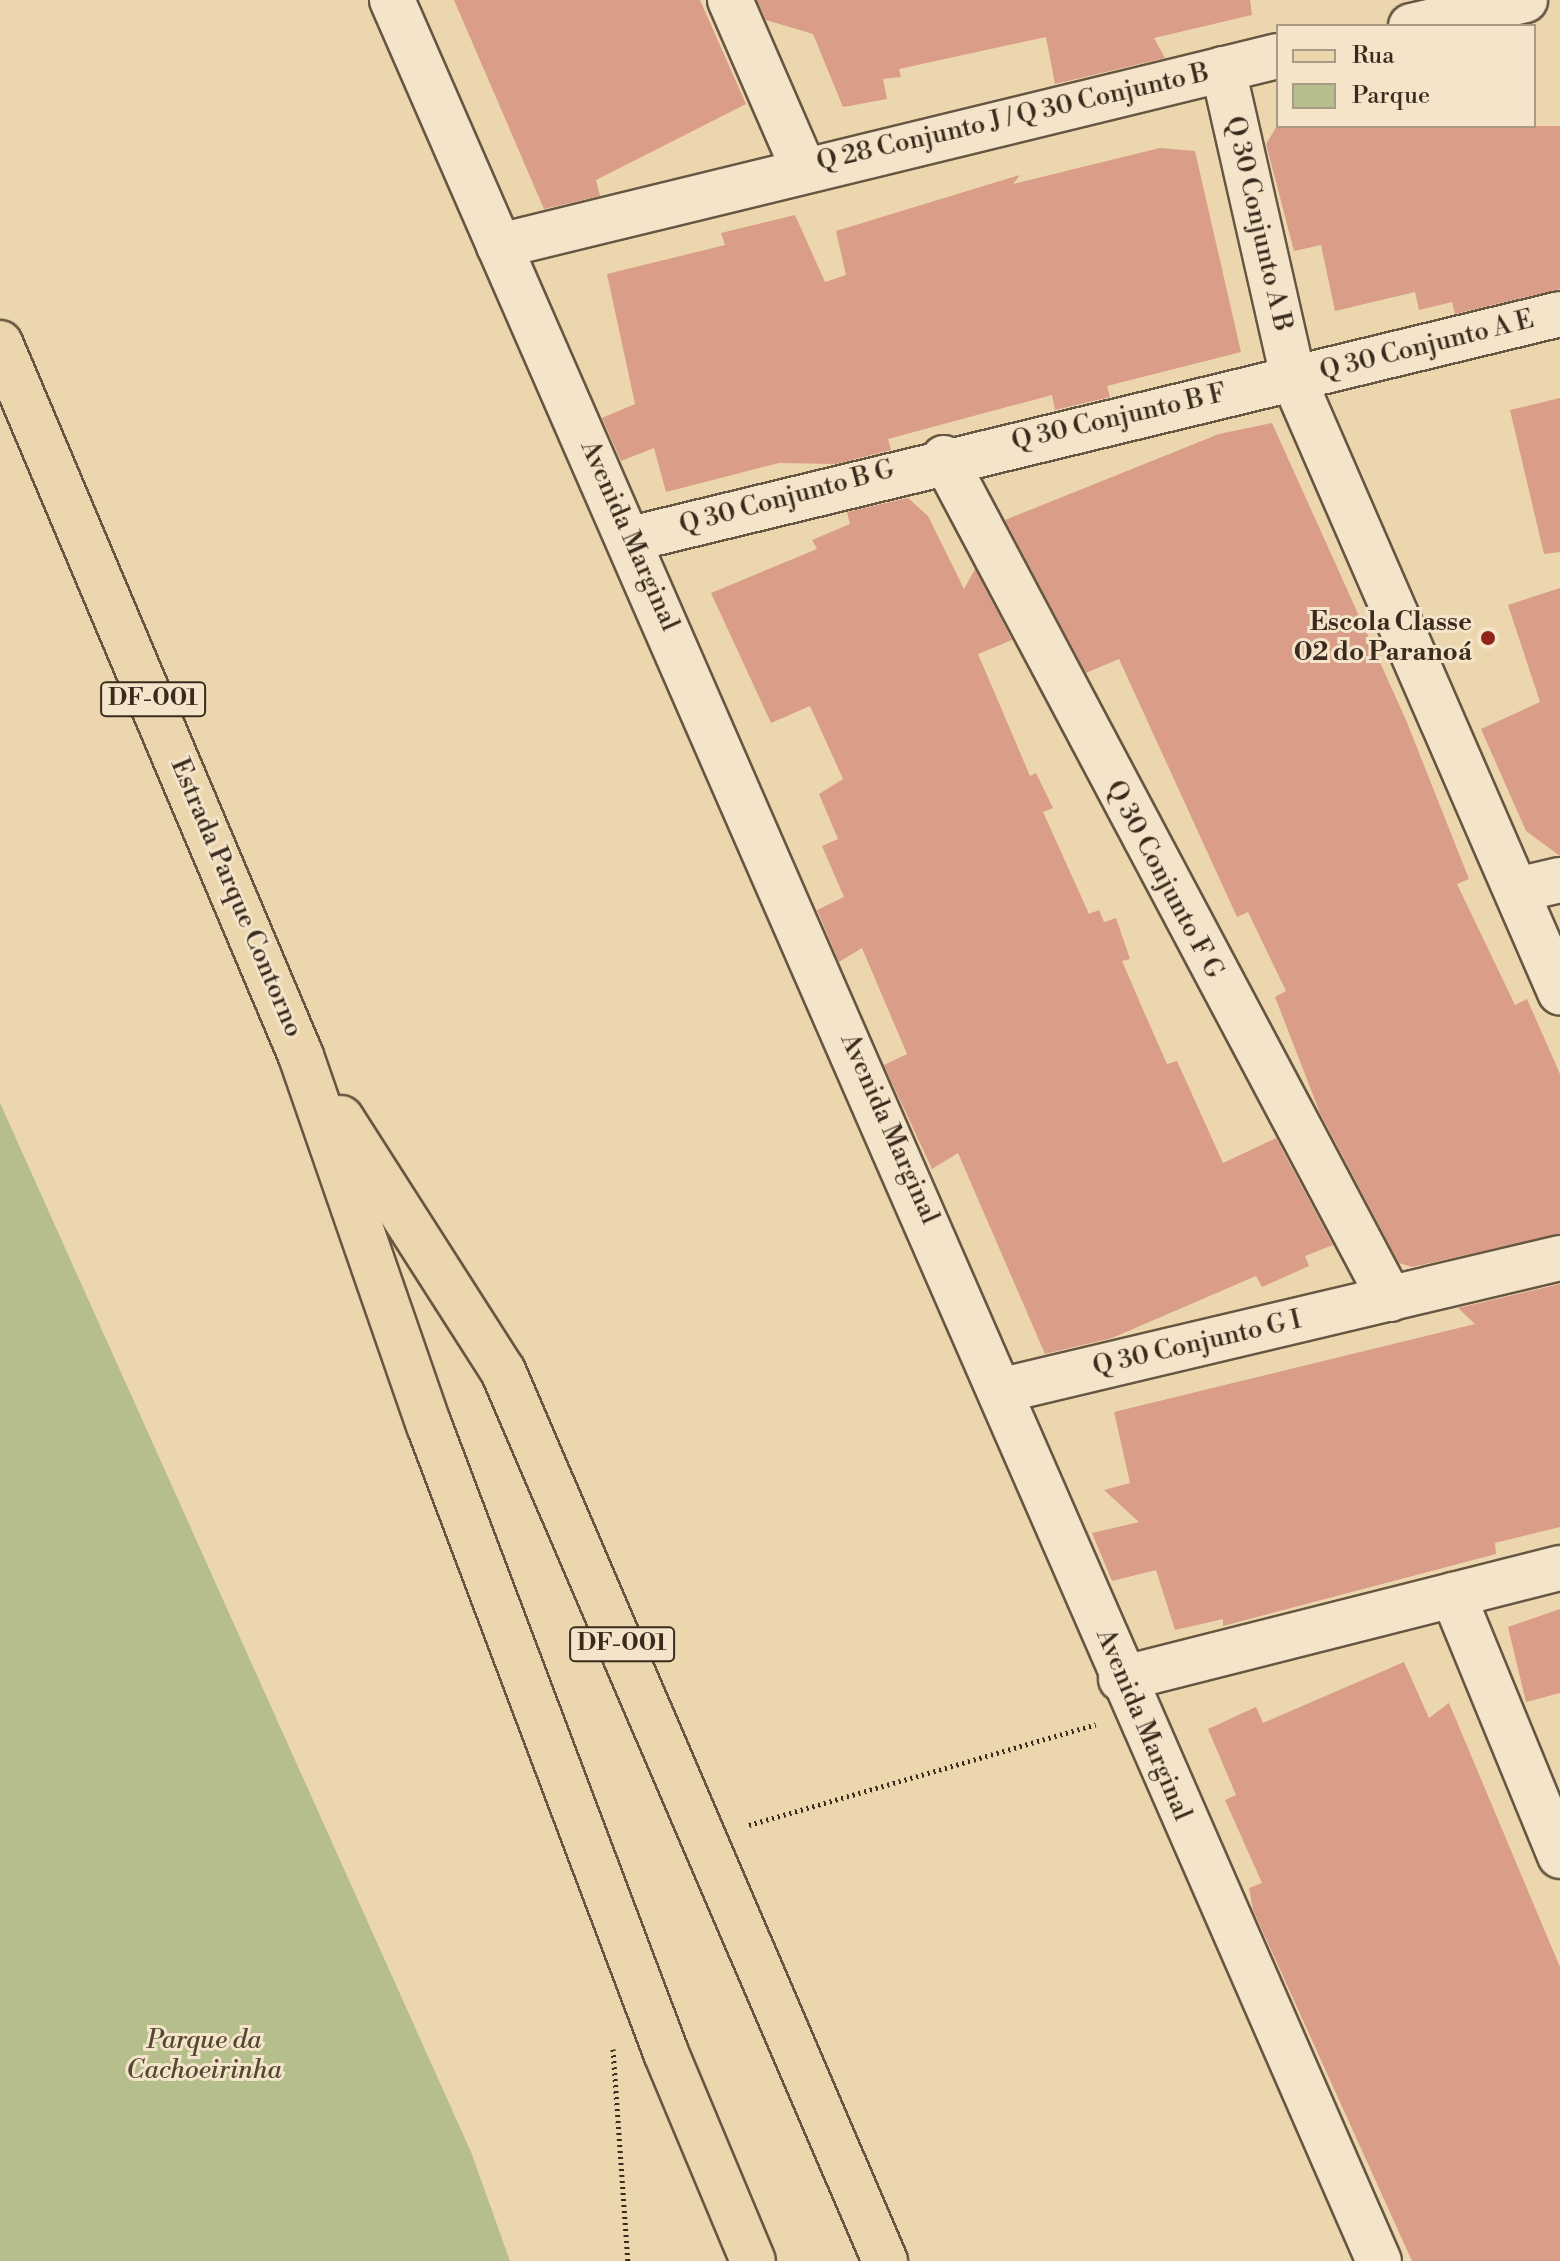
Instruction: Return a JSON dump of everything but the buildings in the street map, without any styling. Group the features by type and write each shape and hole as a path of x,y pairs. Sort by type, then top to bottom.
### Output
{"main road":[{"name":"Estrada Parque Contorno","path":"0,343 301,1056"},
{"name":"DF-001","path":"301,1056 503,1371 885,2261"},
{"name":"DF-001","path":"301,1056 440,1454 666,2053 753,2261"}],"street":[{"name":"Avenida Marginal","path":"392,0 1003,1390 1128,1695 1379,2261"},
{"path":"730,0 803,168"},
{"path":"1420,24 1525,0"},
{"name":"Q 28 Conjunto J / Q 30 Conjunto B","path":"499,246 803,168 1276,56"},
{"name":"Q 30 Conjunto A B","path":"1223,69 1293,378 1560,992"},
{"name":"Q 30 Conjunto A E","path":"1293,378 1560,314"},
{"name":"Q 30 Conjunto B F","path":"944,458 1293,378"},
{"name":"Q 30 Conjunto B G","path":"631,539 944,458"},
{"name":"Q 30 Conjunto F G","path":"944,458 1390,1299"},
{"path":"1517,890 1560,880"},
{"name":"Q 30 Conjunto G I","path":"1003,1390 1560,1258"},
{"path":"1128,1695 1453,1595 1560,1568"},
{"path":"1453,1595 1560,1856"}],"path":[{"path":"706,1838 1128,1695"},
{"path":"612,2040 628,2261"}],"green space":[{"name":"Parque da Cachoeirinha","path":"0,1103 471,2152 510,2261 0,2261"}],"place":[{"name":"Escola Classe 02 do Paranoá","path":"1488,638"}]}
